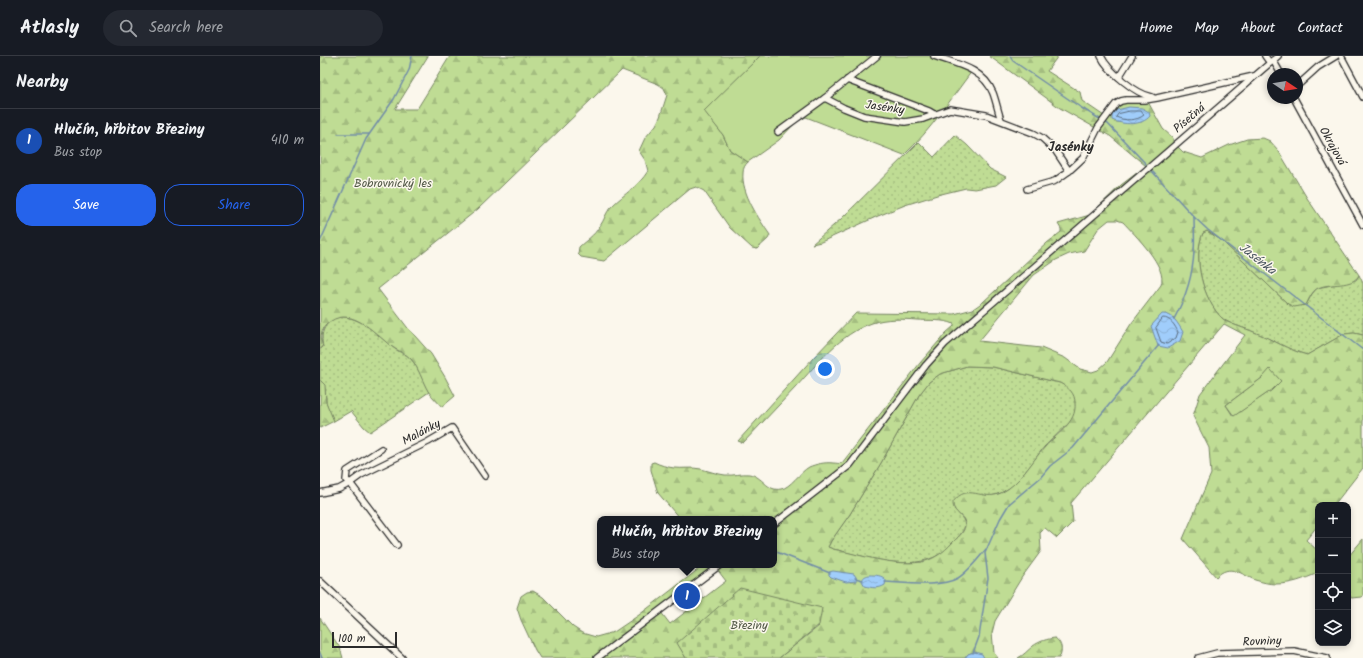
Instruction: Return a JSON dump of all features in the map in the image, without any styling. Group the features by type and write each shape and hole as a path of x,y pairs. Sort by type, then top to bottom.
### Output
{"street":[{"path":"778,132 825,98 877,56"},
{"path":"934,56 966,67 984,78 993,93 1000,120"},
{"path":"1101,56 1108,66 1130,86 1142,94 1156,98"},
{"path":"1119,77 1132,56"},
{"path":"1265,56 1274,60"},
{"path":"1303,81 1318,67 1336,56"},
{"path":"1341,56 1363,97"},
{"name":"Písečná","path":"777,522 850,465 934,356 945,344 1274,60"},
{"path":"1027,189 1055,181 1083,158 1098,128 1116,104 1121,101 1156,98 1255,75"},
{"path":"847,80 934,114"},
{"name":"Jasénky","path":"825,98 864,116 905,122 922,119 950,110 986,115 1033,133 1042,138 1056,150 1069,171"},
{"name":"Okrajová","path":"1297,104 1361,216 1363,225"},
{"name":"Malánky","path":"320,493 339,489 361,475 428,442 452,428 485,476"},
{"path":"381,449 347,471 346,480 350,483 398,545"},
{"path":"598,658 716,568"},
{"path":"320,581 402,658"},
{"name":"Rovniny","path":"1198,658 1217,653 1294,651 1327,658"}],"green space":[{"name":"Bobrovnický les","path":"320,56 428,56 395,109 417,109 450,56 760,56 705,111 723,135 730,150 748,162 743,171 745,189 752,206 770,235 768,239 757,249 752,248 730,228 704,191 696,187 690,189 604,261 581,257 578,254 579,247 597,230 610,209 617,201 636,186 648,171 645,160 639,151 645,138 656,125 660,117 667,95 664,88 658,84 622,70 478,209 378,289 407,327 431,354 445,377 455,396 442,407 428,391 416,366 407,355 393,348 369,327 352,318 343,317 335,319 326,325 322,332 321,338 323,347 320,349"},
{"path":"760,56 932,56 972,71 932,125 904,155 806,117 796,122 779,140 748,162 730,150 723,135 704,111"},
{"path":"989,56 1058,56 1047,71 1080,92 1082,101 1104,116 1123,102 1148,102 1163,129 1173,138 1173,142 1183,152 1202,158 1229,145 1247,139 1263,138 1270,141 1278,150 1307,198 1359,275 1351,282 1318,288 1312,293 1306,305 1294,307 1288,304 1221,240 1207,231 1203,233 1200,243 1199,266 1205,290 1216,311 1226,321 1307,355 1344,334 1354,333 1363,335 1363,468 1336,502 1315,502 1315,529 1306,540 1315,548 1315,574 1298,581 1282,584 1271,584 1255,580 1231,570 1221,573 1216,577 1183,539 1211,474 1209,448 1193,416 1200,394 1245,335 1224,324 1071,503 1073,522 1057,538 1045,528 1040,533 1041,551 1022,577 995,621 992,633 994,653 998,658 984,658 974,652 968,654 965,658 779,658 819,626 678,643 686,658 540,658 521,620 517,608 521,596 527,592 533,591 543,597 573,627 582,633 596,637 614,632 639,615 700,568 716,568 777,568 777,516 677,516 658,493 651,470 651,463 654,462 674,468 698,468 725,475 754,475 768,486 781,489 788,486 809,467 824,463 842,463 920,363 954,326 954,324 941,321 894,319 877,321 860,328 830,350 743,443 738,441 856,313 954,314 973,309 983,302 1061,232 1058,224 1090,215 1121,185 1146,166 1110,136 1060,108","holes":["1109,220 1123,222 1149,252 1160,269 1162,278 1161,285 1131,324 1107,362 1098,370 1092,372 1080,369 1065,358 1041,348 979,341 1034,275 1056,260 1069,254 1084,251 1098,229","1165,314 1174,318 1151,326","967,366 993,367 1060,383 1069,389 1075,399 1075,410 1070,422 1045,447 1020,478 1008,489 994,495 964,493 959,496 953,502 953,506 964,520 964,529 949,546 934,557 925,561 910,563 888,561 828,547 881,463 919,395 929,382 940,374","1270,370 1281,381 1272,390 1233,416 1226,405 1262,378","716,568 726,581 670,624 660,611"]},
{"path":"955,135 990,169 1006,177 996,185 975,189 966,188 905,205 821,242 812,244 841,219 919,142 934,157"},
{"path":"1207,231 1221,240 1288,304 1306,305 1317,288 1356,280 1359,275 1363,283 1363,335 1354,333 1344,334 1307,355 1223,319 1210,302 1201,279 1199,266 1200,243 1203,233"},
{"path":"337,317 346,317 362,323 399,352 409,357 414,363 429,392 370,432 351,411 334,421 326,402 325,388 320,380 320,349 323,347 322,337 326,325"},
{"path":"967,366 993,367 1060,383 1068,387 1075,396 1076,411 1071,421 1044,447 1014,485 1001,493 991,496 983,495 954,509 963,520 964,529 958,537 940,554 928,560 901,563 873,559 828,547 881,463 919,395 929,382 940,374"},
{"path":"1270,369 1281,381 1272,390 1234,416 1226,405 1262,378"},
{"path":"320,380 325,385 326,402 334,421 320,428"},
{"path":"1363,539 1362,597 1351,598 1351,553"},
{"name":"Březiny","path":"740,588 822,608 819,625 779,658 686,658 677,643"},
{"path":"320,618 340,648 343,658 320,658"},
{"path":"1055,638 1061,647 1059,658 1018,658 1038,643"}],"water":[{"path":"1129,107 1142,108 1149,112 1150,116 1142,122 1132,124 1112,120 1112,114 1117,110"},
{"path":"1162,314 1172,317 1183,332 1180,341 1168,348 1158,346 1151,326"},
{"path":"833,571 854,574 856,581 846,582 831,577 829,572"},
{"path":"869,575 883,577 886,580 885,585 875,588 865,586 862,580 864,577"},
{"path":"974,652 982,654 984,658 965,658 968,654"}],"waterway":[{"path":"320,242 366,139 394,99 409,70 412,56"},
{"name":"Jasénka","path":"1010,56 1013,61 1080,107 1108,124 1146,164"},
{"path":"338,134 369,134"},
{"name":"Jasénka","path":"1151,170 1208,230 1363,350"},
{"path":"1174,319 1185,295 1192,269 1194,217"},
{"path":"973,653 979,637 988,578 985,553 1000,519 1009,504 1040,478 1050,466 1073,448 1159,345"},
{"path":"885,582 932,584 951,581 966,572 986,549"},
{"path":"777,552 830,573"},
{"path":"855,578 863,580"},
{"path":"320,653 322,658"}],"place":[{"name":"Hlučín, hřbitov Březiny","path":"687,596"}],"district":[{"name":"Jasénky","path":"1071,146"}]}
